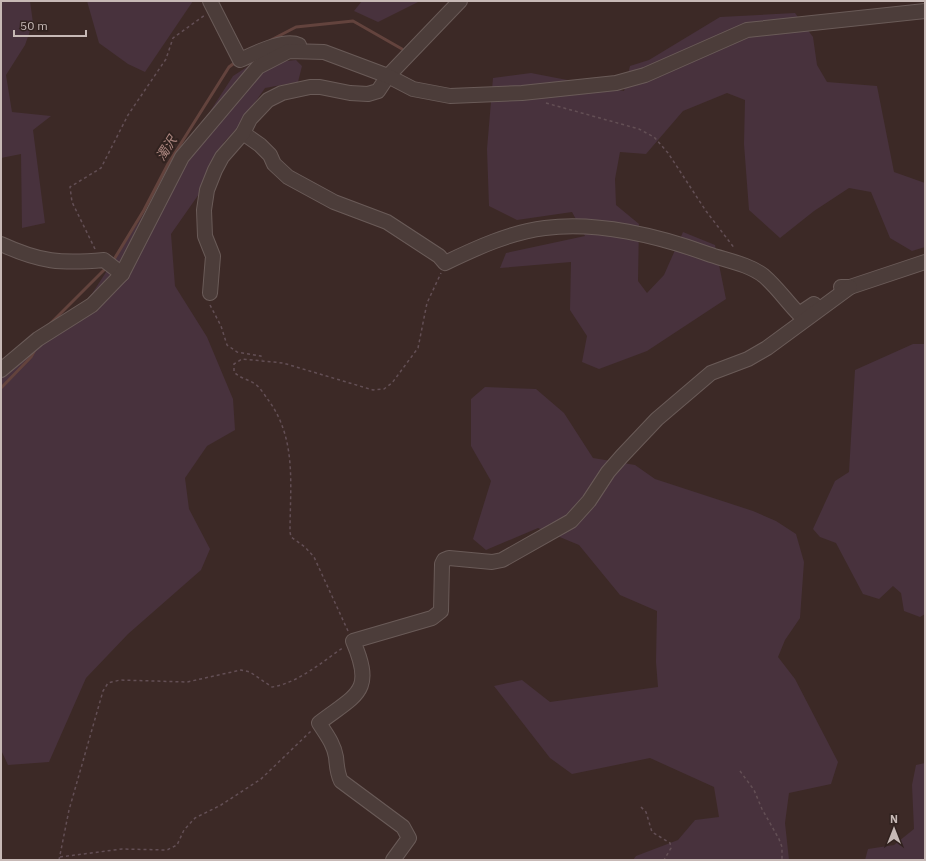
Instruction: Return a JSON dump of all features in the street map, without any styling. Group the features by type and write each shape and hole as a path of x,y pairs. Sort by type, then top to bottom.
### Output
{"street":[{"path":"210,293 213,256 205,236 204,210 207,190 222,157 243,133 254,114 268,100 282,93 310,87 320,87 350,93 368,94 378,91 388,76 460,1"},
{"path":"212,5 240,60 263,49 295,43 312,51"},
{"path":"1,370 38,339 92,305 122,274 182,158 258,67 289,51 324,52 388,76 413,89 450,96 522,93 616,83 645,75 746,30 925,11"},
{"path":"243,133 270,155 274,164 288,177 334,202 387,222 439,256 445,263 491,243 520,233 545,228 595,226 682,244 750,269 764,276 798,314 838,287 850,287"},
{"path":"1,244 25,255 53,262 72,263 102,260 122,274"},
{"path":"393,860 409,838 403,827 341,781 337,773 336,756 331,741 319,723 353,698 361,688 364,674 361,660 353,641 432,618 441,611 442,564 444,560 449,558 492,562 502,560 571,520 589,501 608,472 657,419 711,372 748,359 767,348 850,287 925,262"}],"path":[{"path":"102,260 72,202 70,187 101,168 128,116 166,59 173,38 212,5"},
{"path":"544,102 639,129 654,137 668,153 706,211 736,251"},
{"path":"59,860 69,810 102,691 108,683 120,680 187,682 241,670 250,672 272,687 282,686 353,641 314,557 305,547 291,537 291,465 285,429 280,419 255,384 240,378 234,372 234,364 242,359 283,363 374,390 384,389 392,383 418,348 426,303 445,263"},
{"path":"210,293 210,304 221,326 227,345 237,352 261,356 262,360"},
{"path":"60,857 122,849 167,850 177,845 184,830 195,818 221,805 261,779 319,723"},
{"path":"740,772 754,790 762,809 780,839 782,847 782,860"},
{"path":"641,807 646,812 652,832 670,843 671,848 664,860"}],"shaded area":[{"path":"1,1 30,1 33,23 25,45 6,75 12,112 51,116 33,130 45,223 22,228 21,154 1,158"},
{"path":"87,1 193,1 145,72 128,64 99,43"},
{"path":"362,1 420,1 378,22 354,11"},
{"path":"795,13 813,37 817,65 827,82 877,86 894,172 925,183 925,247 912,251 890,238 871,192 849,188 814,211 780,238 749,210 744,144 745,100 727,93 683,111 646,154 620,152 615,179 616,205 639,224 638,281 647,293 664,275 683,232 715,245 726,299 647,351 599,369 582,362 587,336 570,310 571,262 500,268 506,253 585,236 572,212 517,220 489,206 487,149 493,78 531,73 624,91 630,66 649,60 720,17"},
{"path":"296,60 302,66 298,82 265,88 239,126 224,142 211,168 206,184 171,234 175,286 207,337 233,399 235,430 207,446 185,478 189,509 210,549 201,570 128,634 86,678 49,762 8,765 1,750 1,377 75,320 233,76 250,65"},
{"path":"913,344 925,344 925,614 920,617 904,611 901,593 893,586 879,599 863,594 836,543 820,537 813,529 835,481 849,472 855,370"},
{"path":"485,387 536,389 564,413 593,458 635,465 655,479 753,511 776,521 796,534 804,562 800,618 785,640 778,657 795,679 838,762 831,784 789,793 785,823 789,860 633,860 636,856 678,840 695,820 719,817 714,787 650,758 572,774 550,758 494,686 522,680 550,702 658,687 656,662 657,611 620,595 579,545 538,528 486,550 473,539 491,481 471,446 471,399"},
{"path":"925,763 925,860 865,860 868,849 894,845 914,829 912,785 916,765"}],"waterway":[{"name":"濁沢","path":"271,40 296,27 353,21 402,49"},
{"name":"濁沢","path":"113,261 144,210 168,164 229,67 237,61"},
{"name":"濁沢","path":"48,326 106,268"},
{"name":"濁沢","path":"1,388 31,357 36,348"}]}
